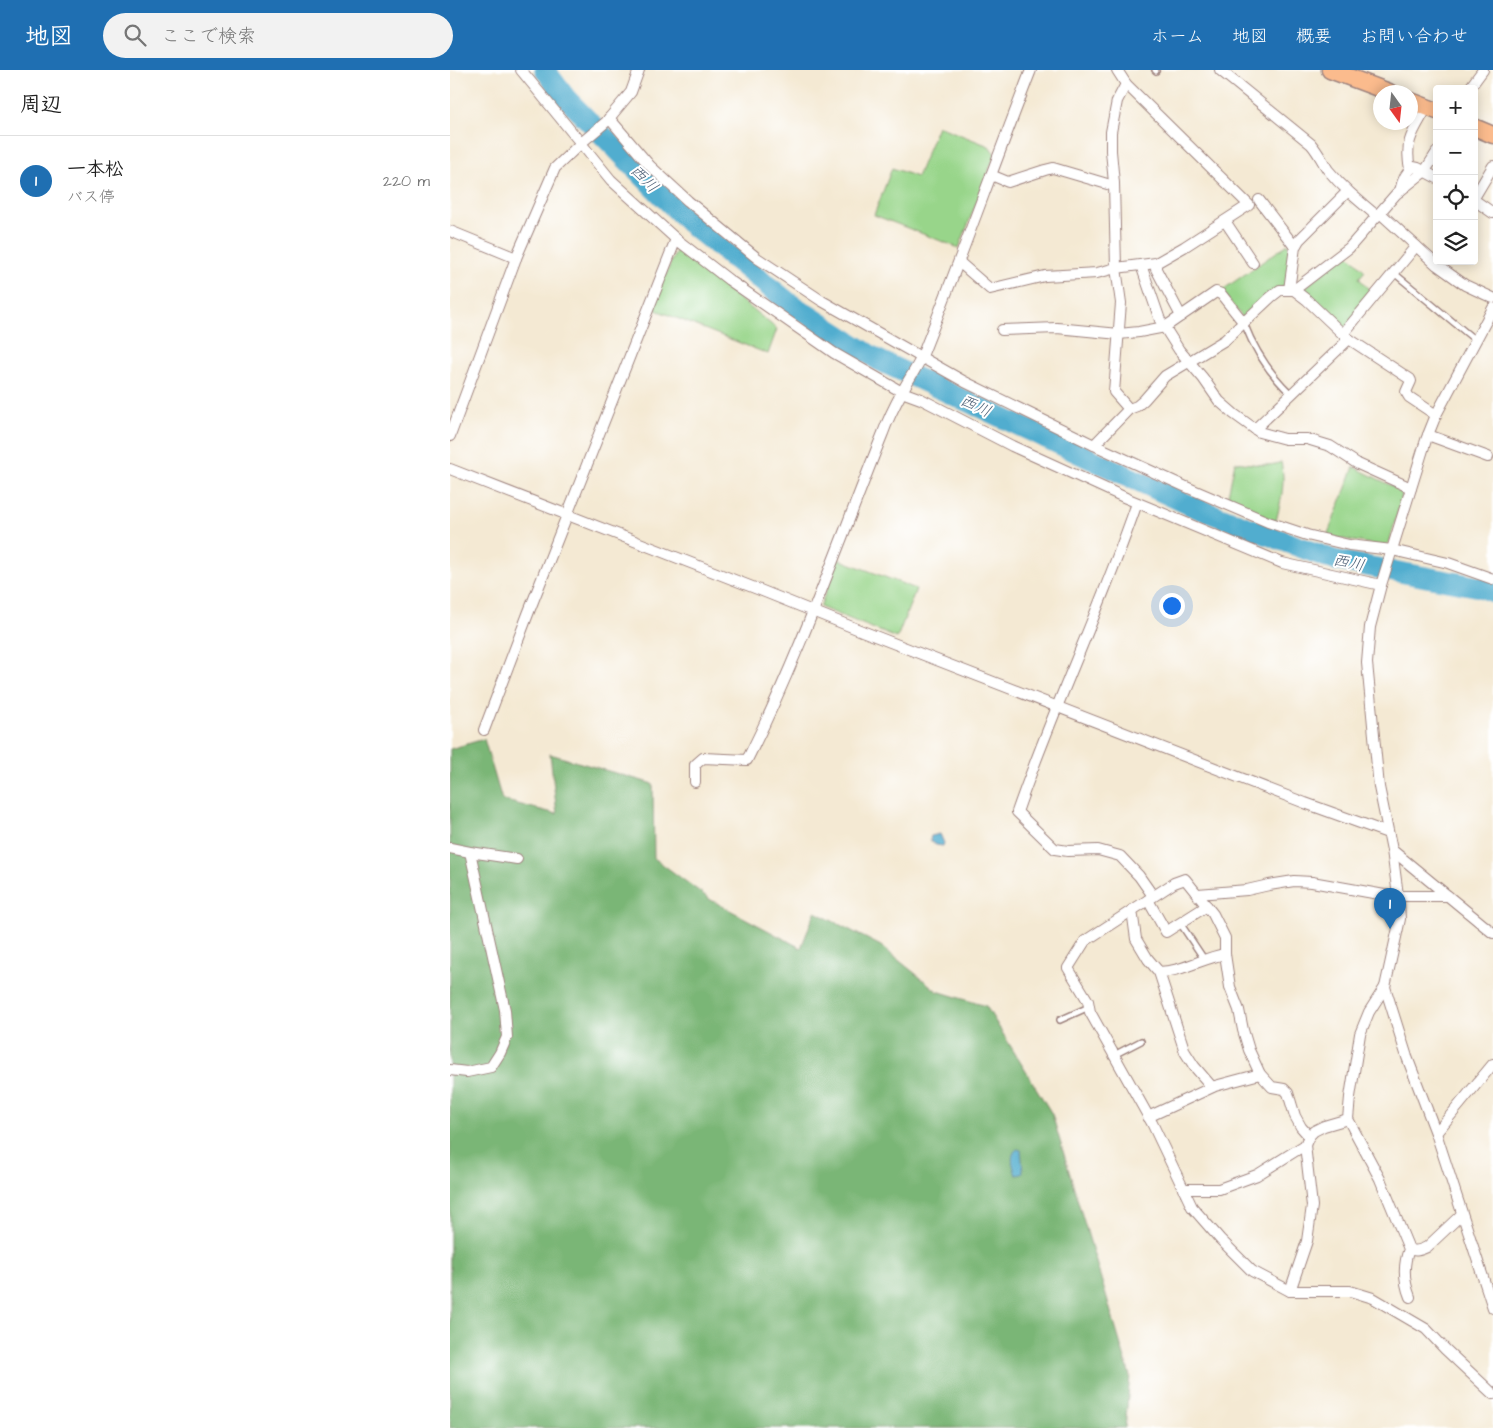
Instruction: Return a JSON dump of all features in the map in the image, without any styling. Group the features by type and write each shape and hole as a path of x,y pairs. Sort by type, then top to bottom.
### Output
{"main road":[{"path":"1330,70 1373,86"},
{"path":"1418,104 1432,109"},
{"path":"1478,129 1493,135"}],"street":[{"path":"521,70 611,180 676,239 729,280 834,354 902,392 921,399 1012,446 1137,503 1282,563 1381,586"},
{"path":"450,436 516,258 555,168 607,120 631,92 639,70"},
{"path":"695,782 695,765 703,758 747,760 813,611 884,430 902,392 922,357 1031,70"},
{"path":"959,262 990,289 1045,276 1097,273 1116,268 1156,263 1250,205 1126,84 1117,70"},
{"path":"1220,70 1311,144 1316,149 1327,169 1348,192 1379,214 1437,265 1465,285 1493,298"},
{"path":"1472,85 1483,70"},
{"path":"1126,84 1117,101 1111,132 1116,268 1121,303 1114,392 1129,409"},
{"path":"1400,191 1402,180 1410,168 1407,155 1408,143 1432,109"},
{"path":"607,120 650,166 688,201 757,258 822,301 965,382 1094,445 1184,486 1276,524 1307,535 1349,545 1392,550 1448,563 1493,578"},
{"path":"1291,290 1349,248 1400,191 1425,171 1433,158"},
{"path":"1478,192 1493,166"},
{"path":"991,175 1008,182 1053,168 1114,186"},
{"path":"1410,168 1418,168 1433,176"},
{"path":"1291,290 1295,247 1299,240 1348,192"},
{"path":"1259,200 1295,247"},
{"path":"1478,202 1493,213"},
{"path":"1225,221 1253,263"},
{"path":"450,231 516,258"},
{"path":"484,730 676,239"},
{"path":"1255,429 1346,337 1416,246"},
{"path":"1156,263 1156,269 1181,316"},
{"path":"1141,265 1160,320 1188,362 1203,378 1219,401 1259,432 1285,439 1307,439 1330,446 1358,464 1411,488"},
{"path":"1094,445 1129,409 1137,406 1144,400 1165,376 1225,340 1280,290 1291,290 1307,300 1346,337 1410,379 1411,381 1406,392 1409,397 1436,414"},
{"path":"1002,330 1057,328 1119,334 1165,327 1216,292 1221,294 1244,323"},
{"path":"1410,1297 1405,1279 1406,1257 1409,1250 1380,1179 1348,1119 1360,1034 1369,1012 1385,987 1400,919 1392,850 1379,787 1367,662 1370,627 1381,586 1428,435 1436,414 1493,308"},
{"path":"1428,435 1488,457"},
{"path":"450,468 568,516 1388,834"},
{"path":"1137,503 1122,547 1016,812 1055,849 1068,851 1098,850 1120,856 1140,876 1166,932 1207,906"},
{"path":"450,848 517,859"},
{"path":"1392,850 1493,932"},
{"path":"450,1070 467,1072 491,1067 507,1037 505,1010 470,852"},
{"path":"1290,1291 1307,1241 1312,1206 1307,1141 1295,1116 1288,1093 1284,1089 1272,1087 1260,1074 1249,1050 1239,1010 1230,987 1225,954 1225,938 1213,914 1185,878 1174,883 1085,941 1068,968 1088,1001 1090,1012 1148,1117 1192,1207 1252,1271 1290,1291 1350,1291 1374,1298 1426,1329 1493,1394"},
{"path":"1198,894 1247,890 1294,881 1312,882 1390,896 1448,896"},
{"path":"1132,910 1136,939 1148,960 1159,972 1185,1052 1212,1087"},
{"path":"1159,972 1180,969 1204,959 1225,954"},
{"path":"1385,987 1407,1056 1436,1133 1493,1308"},
{"path":"1436,1133 1493,1064"},
{"path":"1148,1117 1212,1087 1260,1074"},
{"path":"1183,1189 1219,1189 1256,1175 1307,1141 1314,1132 1324,1126 1348,1119"},
{"path":"1409,1250 1420,1251 1427,1247 1462,1214"}],"lane":[{"path":"1394,273 1475,340"},
{"path":"1244,323 1263,360 1273,375 1291,394"},
{"path":"1180,923 1204,959"},
{"path":"1060,1020 1089,1007"},
{"path":"1114,1055 1141,1041"}],"green space":[{"path":"938,126 989,146 995,154 959,248 874,215 892,168 917,177"},
{"path":"1288,244 1292,249 1286,284 1244,319 1221,291"},
{"path":"677,249 777,329 768,354 656,310 653,303"},
{"path":"1347,253 1365,271 1359,278 1373,294 1344,329 1302,290"},
{"path":"1235,462 1265,465 1281,462 1283,484 1276,521 1227,500"},
{"path":"1354,467 1400,490 1402,496 1389,544 1381,546 1327,536"},
{"path":"838,559 916,589 897,638 820,607"},
{"path":"484,739 502,800 557,814 550,754 653,784 654,858 711,900 801,948 815,912 881,946 937,991 986,1006 1052,1114 1130,1376 1125,1428 450,1428 450,749"}],"water":[{"path":"940,834 944,843 943,846 936,845 930,840 931,836"},
{"path":"1017,1149 1021,1150 1023,1171 1022,1174 1016,1175 1012,1157"}],"waterway":[{"name":"西川","path":"545,70 566,98 688,222 788,302 878,360 1194,507 1334,560 1480,587 1493,592"}],"place":[{"name":"一本松","path":"1390,929"}]}
